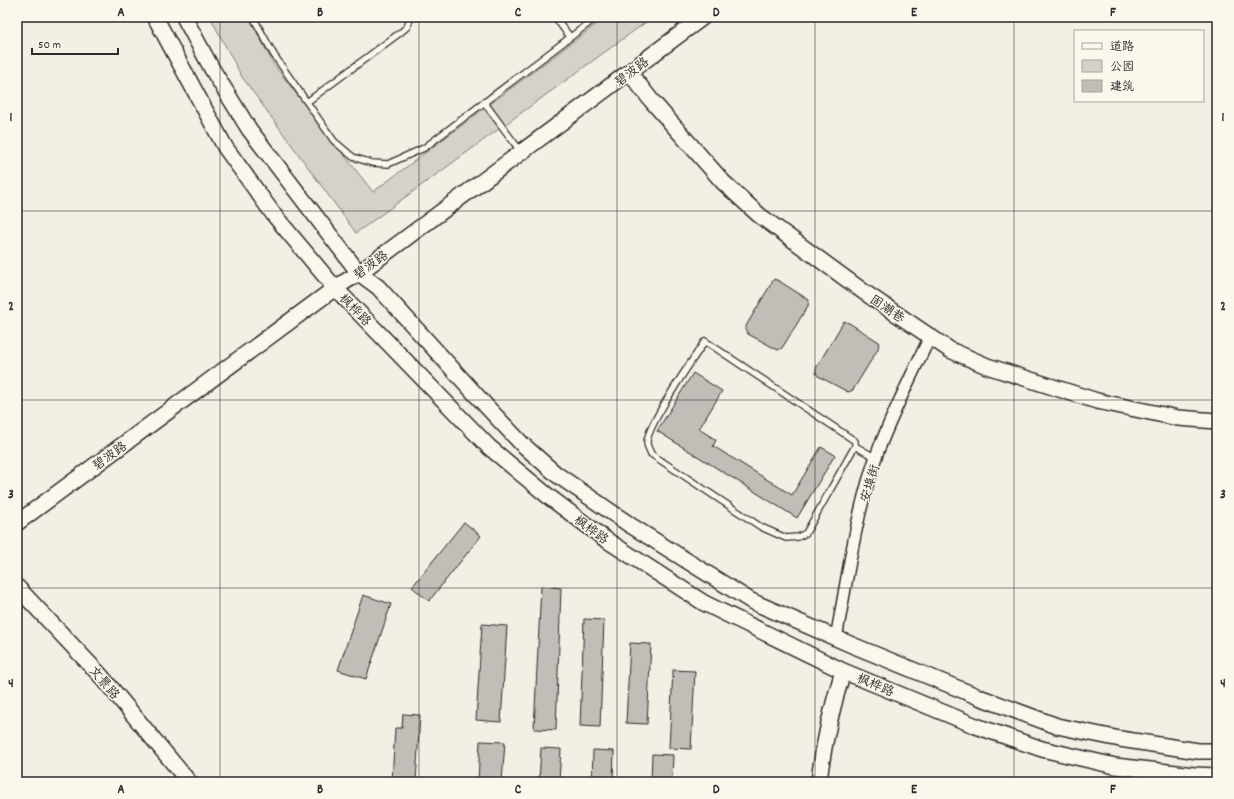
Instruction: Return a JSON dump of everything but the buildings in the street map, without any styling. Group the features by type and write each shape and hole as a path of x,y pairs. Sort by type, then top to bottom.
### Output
{"main road":[{"name":"枫桦路","path":"155,17 225,147 274,215 335,288 489,447 548,496 605,539 704,603 843,670 976,726 1042,749 1115,766 1194,776 1217,776"},
{"name":"枫桦路","path":"184,17 212,69 249,130 359,273 378,287 522,444 556,474 630,525 751,601 836,638 979,697 1057,726 1120,739 1198,751 1217,751"},
{"name":"碧波路","path":"17,523 335,288 359,273 703,17"},
{"name":"固潮巷","path":"629,72 651,100 723,182 759,215 864,292 950,350 987,366 1097,401 1178,418 1217,422"},
{"name":"文景路","path":"17,587 100,676 189,782"},
{"path":"819,782 820,764 830,712 843,670"}],"street":[{"name":"安埠街","path":"836,638 863,500 876,458 893,414 930,337"}],"lane":[{"path":"254,17 274,55 334,141 353,157 372,163 388,164 424,148 596,17"},
{"path":"307,102 401,32 407,26 411,17"},
{"path":"556,17 570,37"},
{"path":"484,102 521,152"},
{"path":"705,340 855,441 855,446 806,533 798,537 786,538 761,527 651,454 646,443 649,431 659,413 705,340"},
{"path":"855,446 876,458"}],"green space":[{"path":"210,17 249,17 274,65 373,192 606,17 653,17 356,233 242,77"}]}
